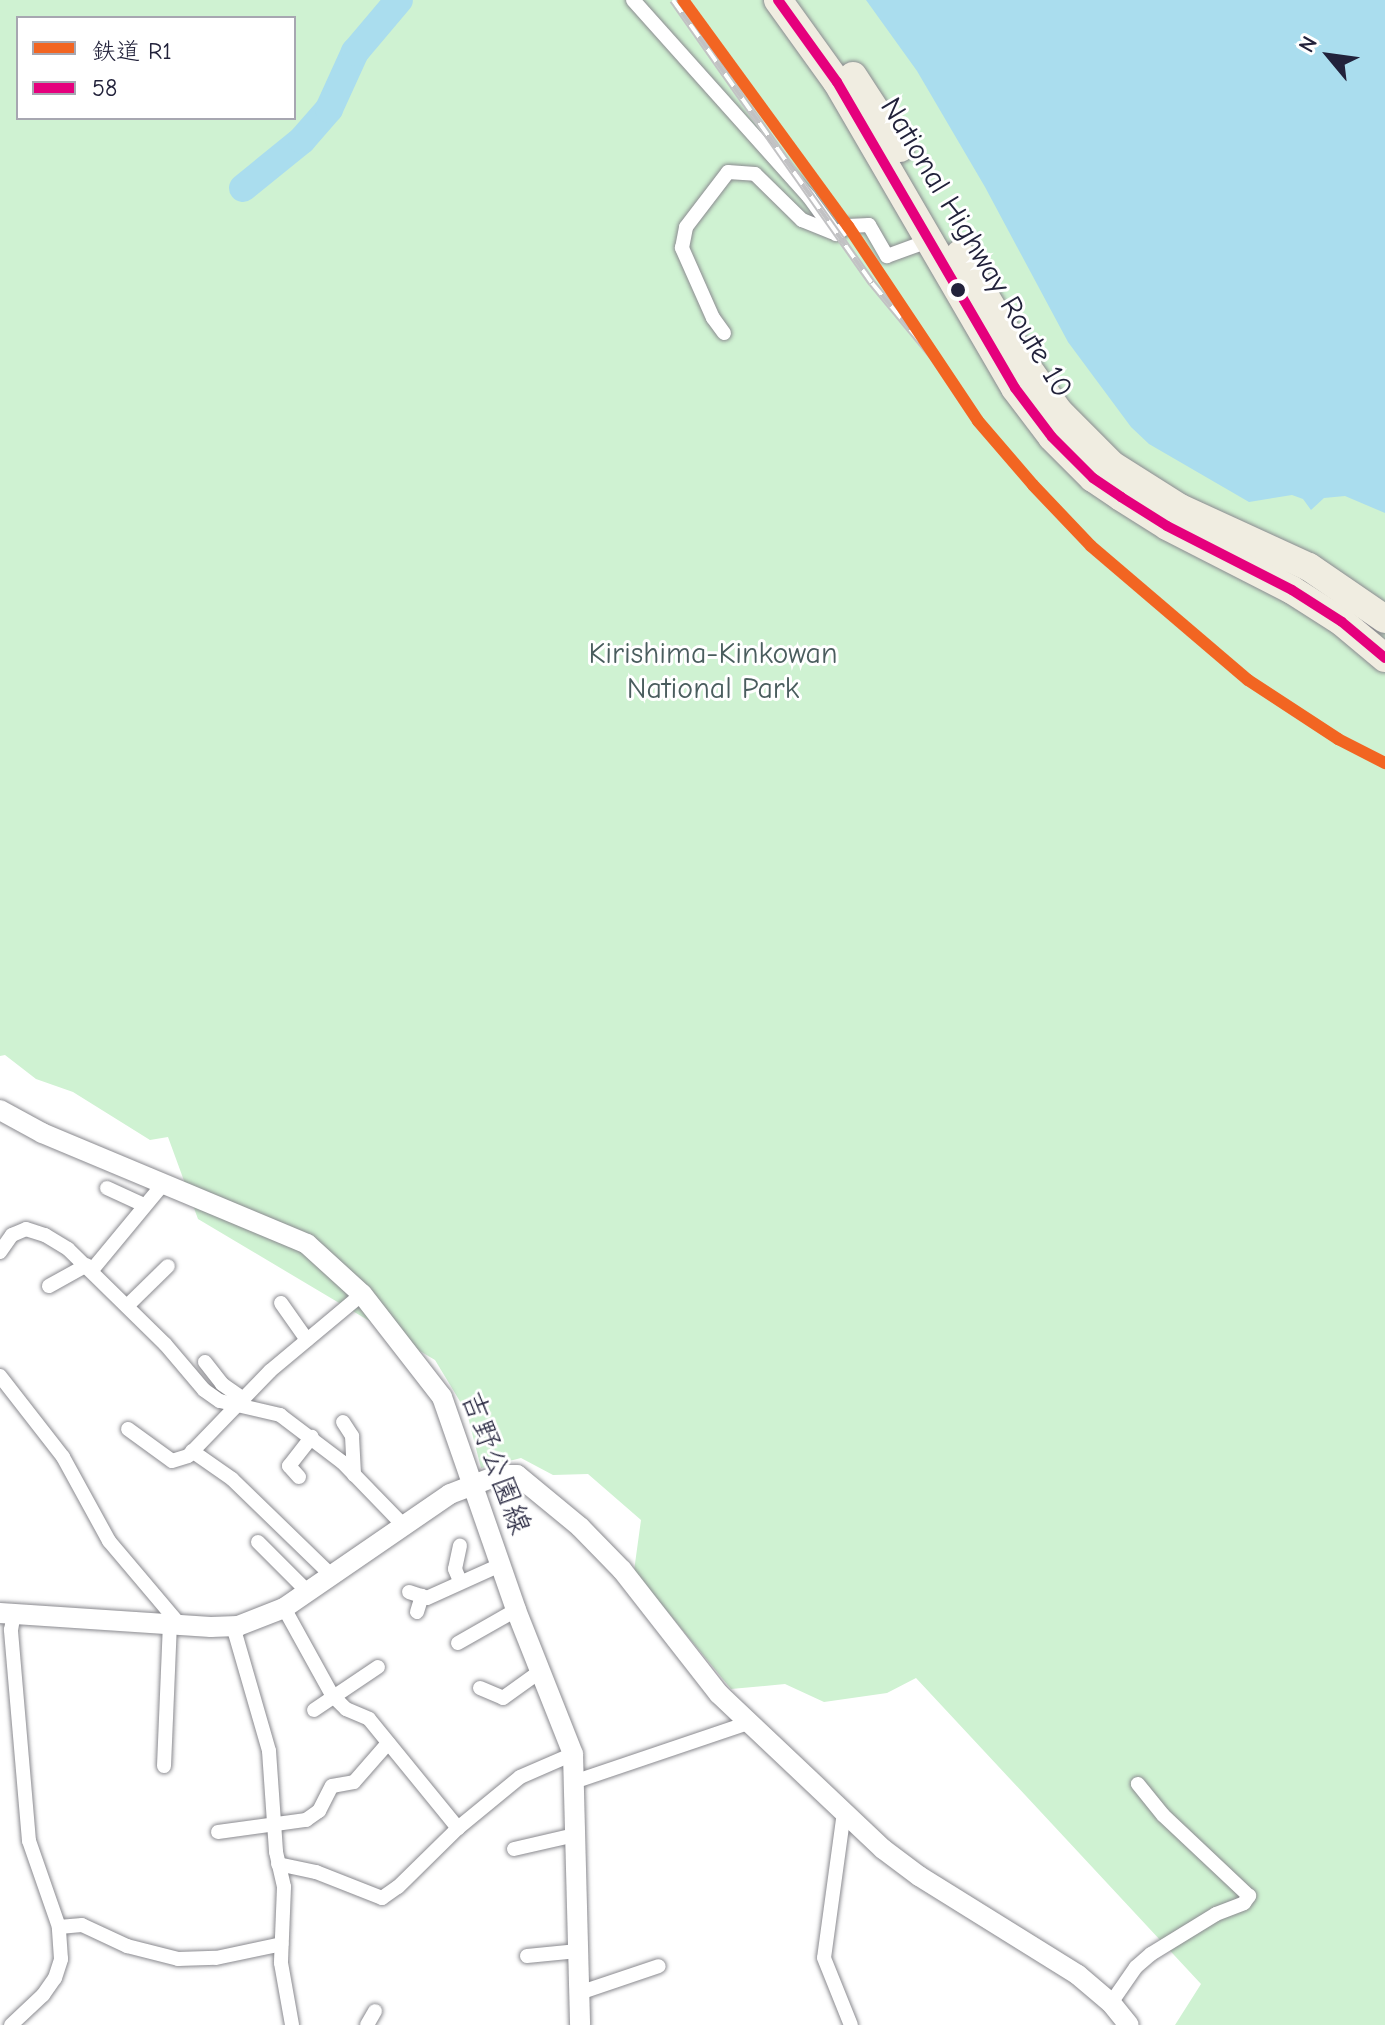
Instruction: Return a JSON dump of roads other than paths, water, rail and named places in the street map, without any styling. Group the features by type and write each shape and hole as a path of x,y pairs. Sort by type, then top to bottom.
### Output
{"highway":[{"name":"National Highway Route 10","path":"778,0 837,82 932,240 1015,388 1073,460 1112,491 1167,526 1304,598 1342,622 1385,658"},
{"name":"National Highway Route 10","path":"799,0 876,108 1029,370 1087,443 1112,465 1157,494 1309,567 1385,619"}],"street":[{"path":"633,0 799,185 836,234"},
{"path":"724,333 695,284 682,248 686,227 728,172 755,174 802,220 836,234"},
{"path":"836,234 848,226 869,225 887,256 932,240"},
{"name":"吉野公園線","path":"0,1110 42,1133 307,1244 362,1294 442,1397 516,1610 573,1754 577,1781 575,1835 580,2025"},
{"path":"49,1286 89,1267 164,1183"},
{"path":"107,1188 144,1205"},
{"path":"0,1251 12,1235 26,1229 45,1235 89,1267 204,1390 280,1415 312,1437 404,1526"},
{"path":"127,1306 168,1266"},
{"path":"128,1429 172,1461 192,1451 238,1401 362,1294"},
{"path":"281,1303 307,1340"},
{"path":"205,1362 238,1401"},
{"path":"0,1376 63,1457 109,1541 175,1624 164,1766"},
{"path":"343,1422 352,1436 354,1475"},
{"path":"299,1477 289,1466 312,1437"},
{"path":"192,1451 232,1479 332,1576"},
{"path":"11,2025 55,1978 61,1959 59,1927 29,1841 7,1613 233,1626 284,1608 471,1484 499,1475 517,1475 561,1509 622,1570 697,1669 748,1723 844,1812 919,1876 1078,1975 1111,2003 1129,2025"},
{"path":"258,1542 308,1592"},
{"path":"460,1546 455,1569 460,1581"},
{"path":"417,1612 416,1594 427,1598 500,1565"},
{"path":"284,1608 332,1695 346,1709 369,1719 458,1828"},
{"path":"458,1643 516,1610"},
{"path":"233,1626 269,1751 273,1825 284,1887 281,1963 292,2025"},
{"path":"314,1710 332,1695 378,1667"},
{"path":"480,1688 503,1698 542,1670"},
{"path":"577,1781 748,1723"},
{"path":"218,1832 306,1820 319,1811 332,1786 354,1782 388,1743"},
{"path":"278,1864 316,1872 382,1898 398,1887 458,1828 520,1777 573,1754"},
{"path":"1111,2003 1136,1967 1151,1954 1216,1914 1244,1903 1249,1896 1163,1815 1138,1784"},
{"path":"844,1812 824,1958 851,2025"},
{"path":"514,1849 575,1835"},
{"path":"59,1927 82,1925 127,1946 178,1959 216,1958 282,1944"},
{"path":"527,1956 578,1951"},
{"path":"579,1993 659,1966"},
{"path":"367,2025 375,2011"}],"water":[{"path":"866,0 1385,0 1385,513 1345,496 1324,498 1311,510 1303,499 1292,495 1249,502 1149,444 1131,427 1068,342 985,187 917,71"}],"waterway":[{"path":"243,188 302,140 329,109 355,52 399,0"}],"railway":[{"path":"673,0 872,283 939,364 978,421 1033,485 1091,546 1248,680 1338,739 1385,763"}],"rail line":[{"name":"R1","path":"683,0 848,226 978,421 1033,485 1091,546 1248,680 1338,739 1385,763"}],"park label":[{"name":"Kirishima-Kinkowan National Park","path":"713,671"}]}
